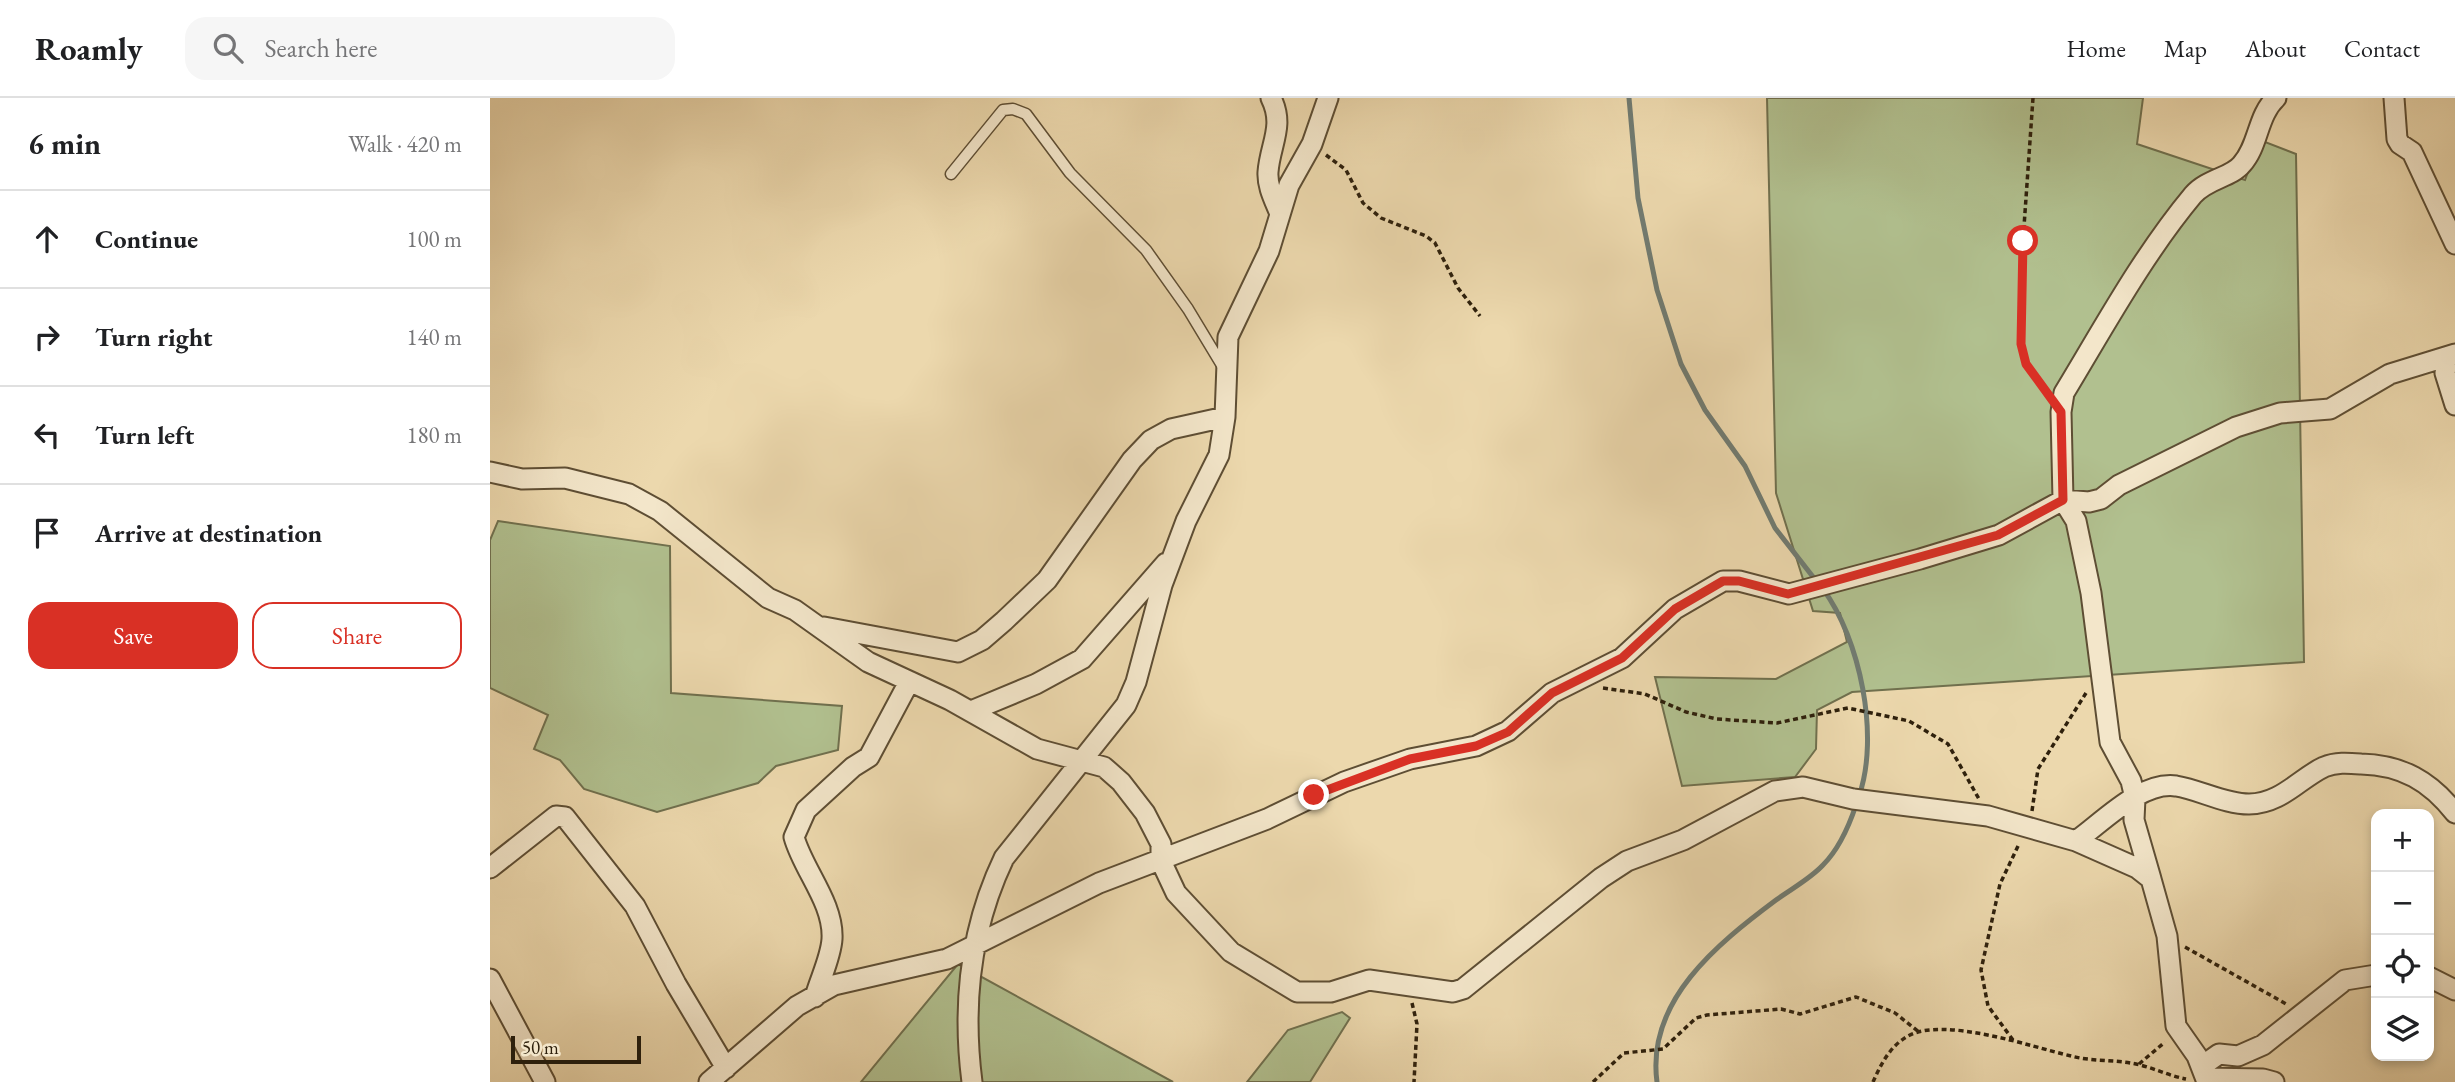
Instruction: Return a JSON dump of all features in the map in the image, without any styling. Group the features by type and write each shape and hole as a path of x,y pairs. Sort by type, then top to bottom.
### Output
{"street":[{"path":"1271,98 1280,122 1268,172 1269,187 1280,215"},
{"path":"972,1082 966,1036 967,995 974,946 993,881 1004,858 1126,705 1136,682 1172,557 1219,455 1226,417 1228,337 1269,251 1289,185 1312,144 1328,98"},
{"path":"2205,1075 2176,1026 2167,936 2134,820 2135,798 2123,762 2110,742 2091,593 2076,521 2063,500 2061,412 2064,393 2158,242 2206,182 2240,167 2247,158 2265,108 2276,98"},
{"path":"2394,98 2400,145 2412,152 2455,244"},
{"path":"2451,356 2445,373 2455,405"},
{"path":"709,1082 797,1006 834,985 947,959 1099,883 1161,862 1267,819 1344,782 1410,759 1476,746 1508,732 1552,693 1622,658 1675,609 1723,581 1739,581 1788,594 1998,535 2063,500 2089,502 2101,499 2119,485 2236,427 2280,413 2330,409 2390,374 2451,356"},
{"path":"816,625 958,652 982,640 1047,580 1132,460 1151,440 1171,429 1226,417"},
{"path":"490,472 522,479 565,478 629,494 660,511 768,598 795,610 868,662 971,711 1015,739 1104,767 1121,782 1145,813 1161,844 1161,862 1176,893 1231,952 1297,992 1313,995 1369,980 1452,992 1463,989 1627,861 1683,839 1775,791 1803,787 1853,799 1988,816 2076,841 2137,868 2151,879"},
{"path":"971,711 1036,684 1082,659 1172,557"},
{"path":"815,997 832,942 832,925 827,908 800,860 794,836 806,810 853,767 869,757 909,682"},
{"path":"2076,841 2135,798 2158,787 2175,786 2249,804 2297,787 2323,768 2340,763 2397,767 2438,792 2455,813"},
{"path":"490,868 556,816 565,817 635,906 676,984 726,1068"},
{"path":"2205,1075 2219,1054 2238,1056 2263,1045 2345,980 2371,976"},
{"path":"490,979 545,1082"},
{"path":"2434,979 2455,989"},
{"path":"2205,1075 2274,1082"}],"lane":[{"path":"951,174 1003,110 1013,109 1026,114 1070,173 1146,250 1188,309 1227,374"}],"path":[{"path":"2033,98 2023,241 2021,344 2026,364 2061,412"},
{"path":"1312,144 1346,170 1363,203 1381,218 1426,236 1435,243 1452,278 1480,316"},
{"path":"2013,1040 1988,1006 1981,970 2000,884 2012,853 2029,829 2038,769 2086,693 2100,660"},
{"path":"1566,686 1644,694 1686,712 1717,719 1777,723 1848,708 1909,721 1948,744 1966,772 1988,816"},
{"path":"2167,936 2305,1014"},
{"path":"1405,985 1417,1024 1414,1082"},
{"path":"1593,1082 1624,1053 1663,1049 1696,1018 1707,1015 1781,1009 1800,1014 1844,998 1856,998 1895,1013 1919,1032"},
{"path":"2139,1065 2166,1041 2176,1026"},
{"path":"1873,1082 1891,1049 1909,1035 1919,1032 1961,1031 2013,1040 2074,1057 2139,1065 2176,1077 2205,1075"}],"green space":[{"path":"1767,98 2143,98 2137,144 2245,180 2260,140 2296,154 2304,662 1852,692 1817,710 1816,749 1795,777 1682,786 1655,677 1776,679 1847,642 1840,613 1813,611 1776,493"},
{"path":"498,521 670,546 671,693 842,706 838,750 776,766 758,783 657,812 584,789 560,760 534,749 548,715 490,688 490,540"},
{"path":"958,964 1173,1082 861,1082"},
{"path":"1342,1012 1350,1018 1310,1082 1247,1082 1288,1030"}],"waterway":[{"path":"1629,98 1638,198 1657,290 1681,364 1705,410 1745,466 1775,528 1817,582"},
{"path":"1823,589 1847,634 1863,689 1867,745 1865,772 1859,796"},
{"path":"1657,1082 1657,1053 1663,1026 1674,1000 1690,977 1731,936 1823,865 1834,852 1856,805"}],"route":[{"path":"1314,795 1410,759 1476,746 1508,732 1552,693 1622,658 1637,647 1675,609 1723,581 1739,581 1788,594 1998,535 2063,500 2061,412 2026,364 2021,344 2023,241"}]}
